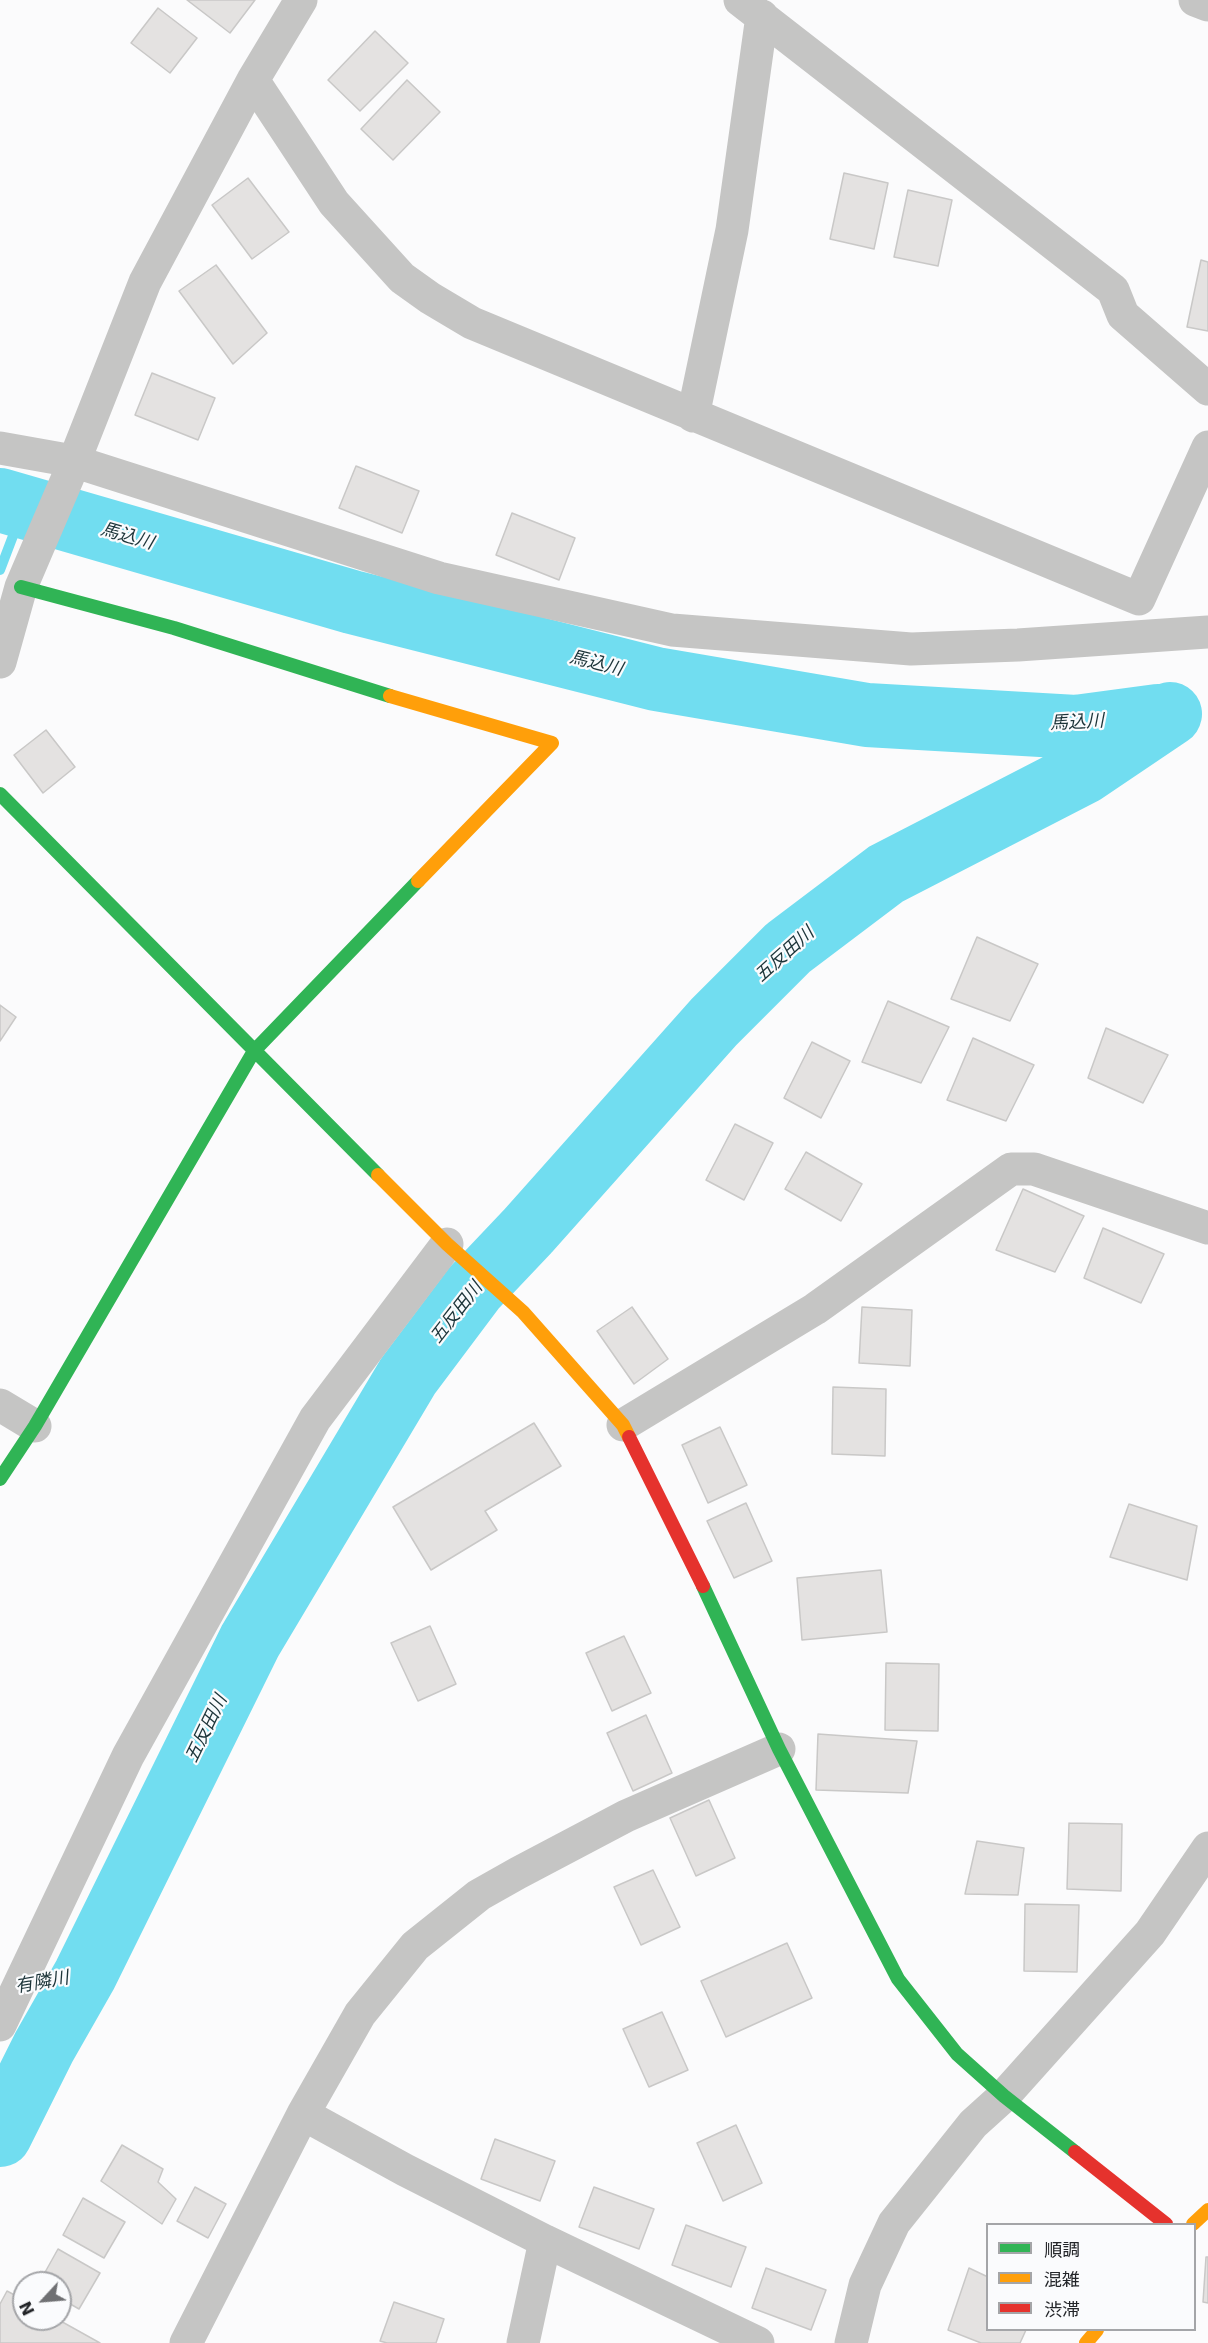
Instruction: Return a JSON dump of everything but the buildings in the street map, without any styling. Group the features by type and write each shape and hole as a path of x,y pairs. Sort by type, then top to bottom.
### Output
{"street":[{"path":"0,662 21,587 71,469 145,282 253,80 301,0"},
{"path":"1194,0 1208,5"},
{"path":"693,416 732,230 751,8"},
{"path":"751,8 1113,290 1123,315 1208,389"},
{"path":"253,80 334,203 402,278 472,323 1139,599 1208,447"},
{"path":"0,448 439,578 672,630 911,649 1018,645 1208,632"},
{"path":"0,1479 35,1426 254,1051 552,743 348,684 174,628 21,587"},
{"path":"0,794 447,1244 523,1312 623,1425 720,1621 779,1749 898,1979 957,2054 1004,2096 1165,2223"},
{"path":"623,1425 815,1309 1011,1168 1034,1168 1208,1228"},
{"path":"4,2017 128,1756 315,1419 447,1244"},
{"path":"0,1405 35,1426"},
{"path":"186,2343 303,2115 360,2014 415,1946 479,1895 626,1816 779,1749"},
{"path":"851,2343 865,2285 894,2223 973,2124 1004,2096 1150,1933 1208,1848"},
{"path":"303,2115 545,2241 758,2343"},
{"path":"1194,2223 1208,2210"},
{"path":"523,2343 545,2241"},
{"path":"1086,2343 1096,2331"}],"waterway":[{"name":"馬込川","path":"0,500 352,602 656,679 867,715 1076,727 1158,716"},
{"path":"0,570 24,507"},
{"name":"五反田川","path":"0,2135 44,2047 85,1975 250,1641 408,1376 474,1288 528,1231 714,1022 788,948 886,874 1084,772 1170,714"}],"traffic: fast":[{"path":"21,587 174,628 390,696"},
{"path":"0,794 378,1175"},
{"path":"0,1479 35,1426 254,1051 418,881"},
{"path":"703,1586 779,1749 898,1979 957,2054 1004,2096 1075,2152"}],"traffic: slow":[{"path":"390,696 552,743 418,881"},
{"path":"378,1175 447,1244 523,1312 623,1425 629,1437"},
{"path":"1194,2223 1208,2210"},
{"path":"1086,2343 1096,2331"}],"traffic: jam":[{"path":"629,1437 703,1586"},
{"path":"1075,2152 1165,2223"}],"water label":[{"name":"有隣川","path":"42,1983"}]}
